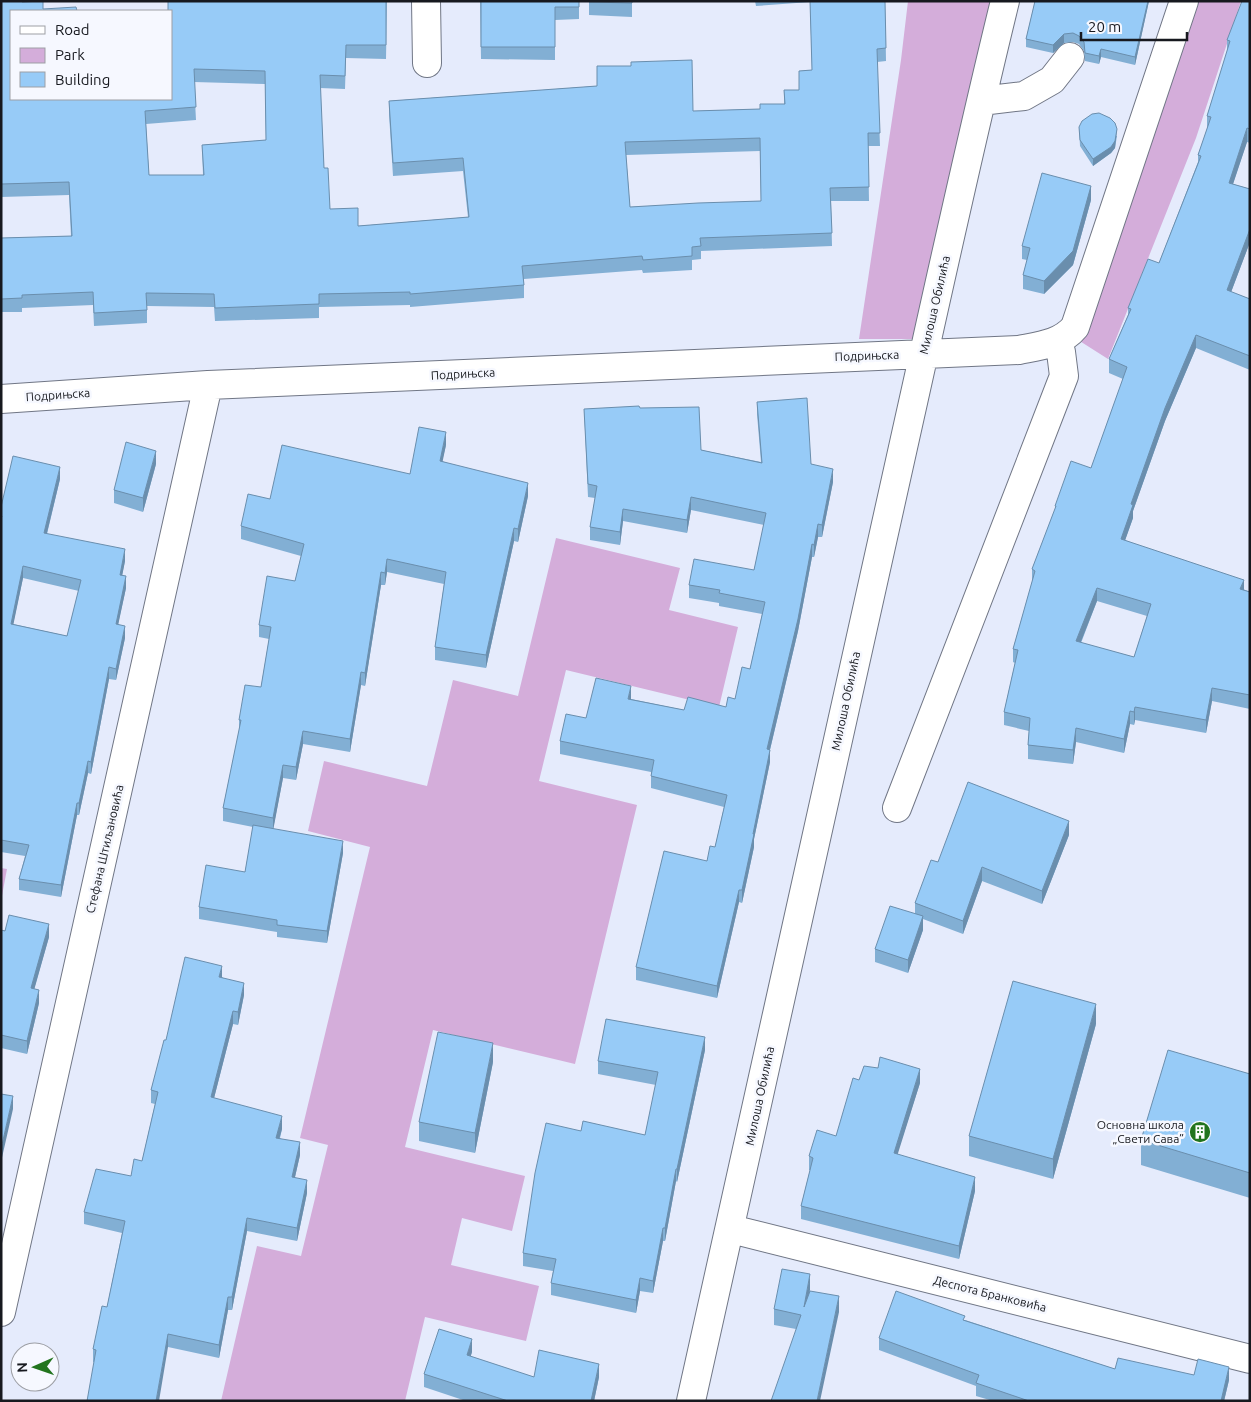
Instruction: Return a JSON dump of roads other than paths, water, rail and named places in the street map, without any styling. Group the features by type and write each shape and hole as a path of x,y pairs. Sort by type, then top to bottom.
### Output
{"street":[{"path":"426,1 427,63"},
{"name":"Милоша Обилића","path":"692,1401 857,651 980,101 1005,1"},
{"path":"897,808 1064,376 1061,352 1056,342 1068,335 1074,327 1184,1"},
{"path":"980,101 1024,96 1052,80 1070,57"},
{"name":"Подрињска","path":"1,399 208,386 1019,350 1056,342"},
{"name":"Стефана Штиљановића","path":"1,1312 208,386"},
{"name":"Деспота Бранковића","path":"731,1229 1250,1359"}],"place":[{"name":"Основна школа „Свети Сава”","path":"1200,1132"}]}
